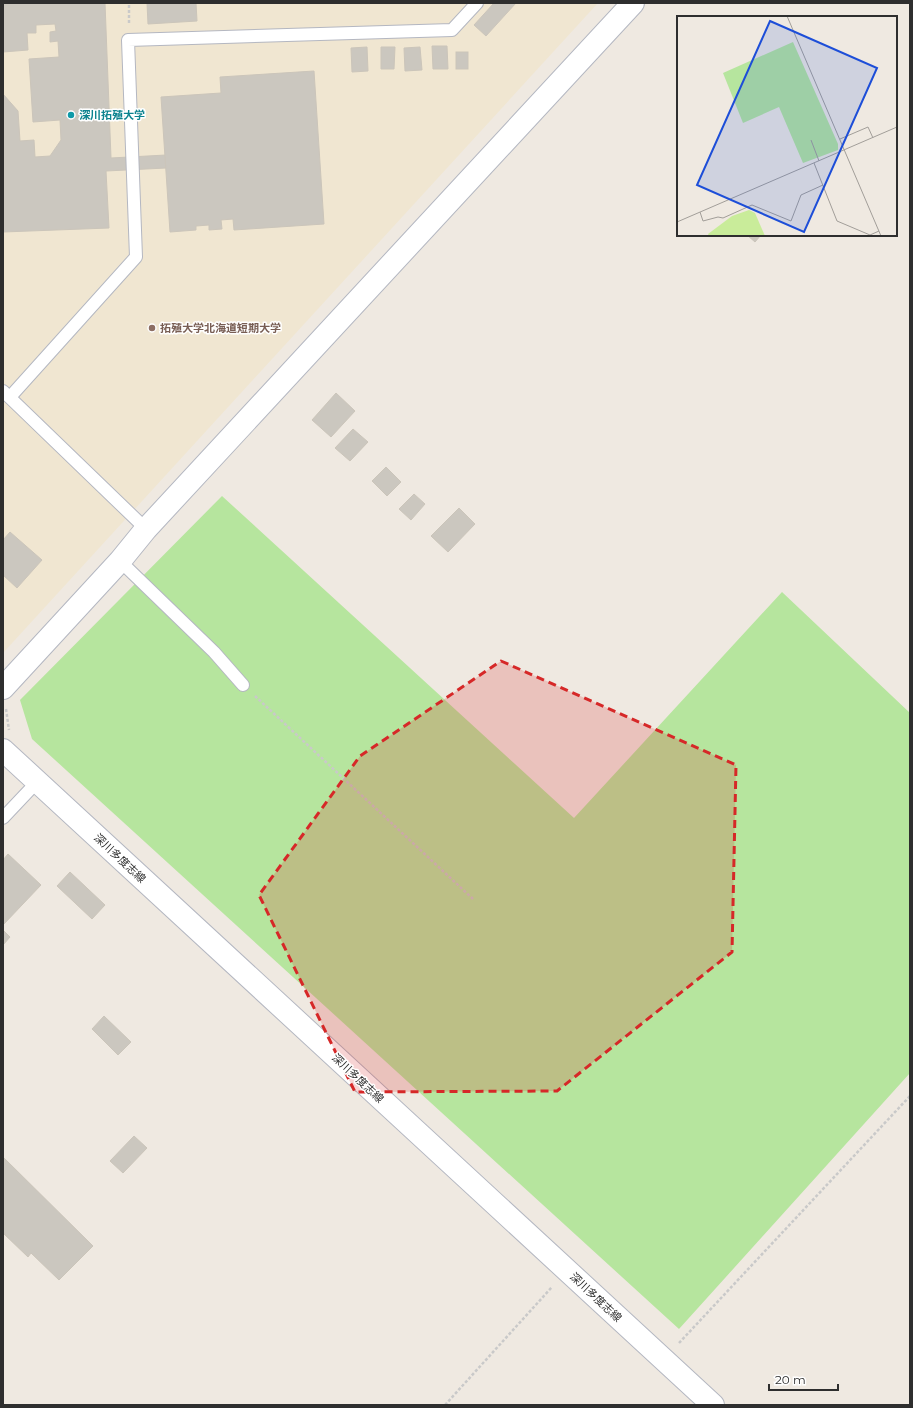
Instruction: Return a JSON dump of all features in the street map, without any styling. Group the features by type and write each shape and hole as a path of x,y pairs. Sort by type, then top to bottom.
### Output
{"main road":[{"path":"3,688 120,561 146,529 633,3"},
{"name":"深川多度志線","path":"4,743 37,782 712,1405"}],"lane":[{"path":"146,529 6,394 136,257 128,40 452,30 477,3"},
{"path":"120,561 214,652 243,685"},
{"path":"3,818 37,782"}],"path":[{"path":"243,685 473,899"},
{"path":"3,706 6,709 9,732 4,743"},
{"path":"664,1360 910,1096"},
{"path":"445,1405 555,1284"}],"highlighted area":[{"path":"501,661 736,765 732,952 557,1091 355,1092 259,895 360,756"}],"shaded area":[{"name":"拓殖大学北海道短期大学","path":"3,3 598,3 3,653"}],"green space":[{"path":"222,496 574,818 782,592 910,713 910,1073 679,1329 32,739 20,700"}],"building":[{"name":"深川拓殖大学","path":"3,3 105,3 111,158 166,155 166,168 106,171 109,228 3,232 3,94 18,111 20,141 34,140 35,157 50,156 61,140 60,120 33,122 29,59 59,57 58,41 50,42 50,32 56,31 55,24 36,25 36,33 27,33 28,50 3,52"},
{"path":"147,3 196,3 197,21 148,24"},
{"path":"494,3 516,3 486,36 474,25"},
{"path":"432,46 447,46 448,69 433,69"},
{"path":"367,47 368,71 352,72 351,48"},
{"path":"381,47 395,47 394,69 381,69"},
{"path":"420,47 422,70 405,71 404,48"},
{"path":"456,52 468,52 468,69 456,69"},
{"path":"314,71 324,224 234,230 233,219 221,220 222,229 209,230 209,225 196,226 196,230 170,232 161,97 221,93 220,77"},
{"path":"748,236 760,236 755,242"},
{"path":"336,393 355,411 331,437 312,420"},
{"path":"353,429 368,442 350,461 335,448"},
{"path":"386,467 401,482 387,496 372,481"},
{"path":"414,494 425,504 411,520 399,509"},
{"path":"459,508 475,524 448,552 431,536"},
{"path":"10,532 42,560 17,588 3,575 3,540"},
{"path":"8,854 41,885 3,925 3,860"},
{"path":"70,872 105,905 92,919 57,886"},
{"path":"3,930 10,937 3,945"},
{"path":"104,1016 131,1042 118,1055 92,1029"},
{"path":"134,1136 147,1148 123,1173 110,1161"},
{"path":"3,1157 93,1246 59,1280 31,1253 28,1257 3,1233"}],"place":[{"name":"深川拓殖大学","path":"71,115"},
{"name":"拓殖大学北海道短期大学","path":"152,328"}]}
